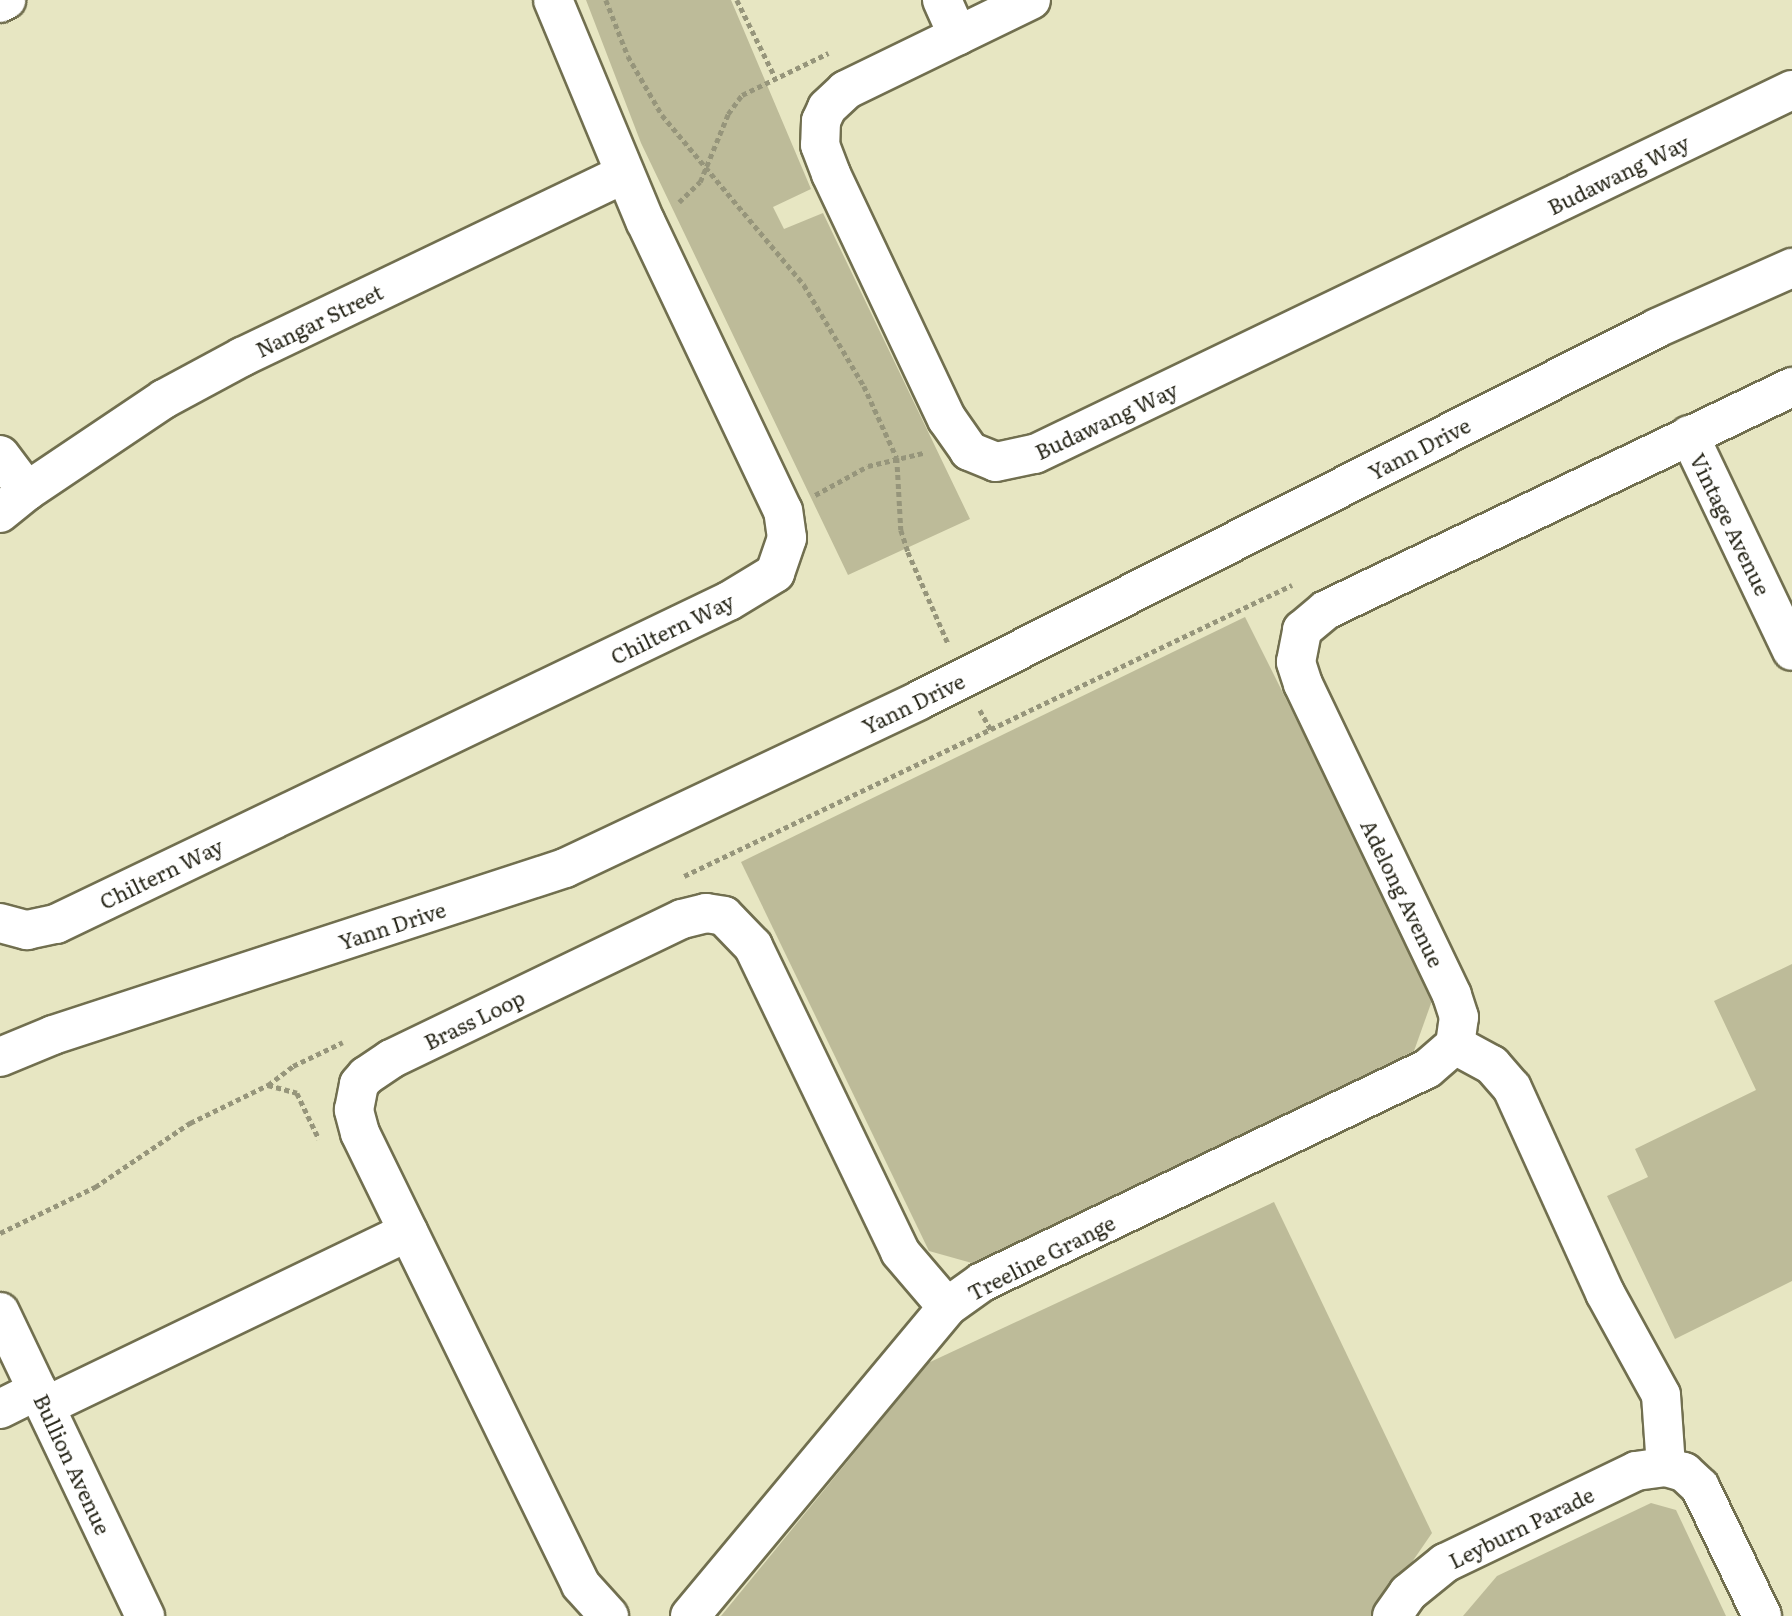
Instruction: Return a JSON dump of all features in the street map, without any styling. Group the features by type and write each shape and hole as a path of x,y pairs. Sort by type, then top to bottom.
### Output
{"street":[{"path":"0,3 6,0"},
{"name":"Chiltern Way","path":"0,923 27,930 57,924 729,601 763,583 779,565 786,538 783,511 645,221 552,0"},
{"path":"942,0 958,36"},
{"name":"Budawang Way","path":"1031,0 836,96 821,121 820,145 958,438 979,458 996,462 1035,454 1792,90"},
{"name":"Nangar Street","path":"14,502 164,399 231,363 624,174"},
{"name":"Yann Drive","path":"0,1057 52,1035 565,869 963,678 1657,328 1792,268"},
{"name":"Adelong Avenue","path":"1455,1045 1459,1017 1452,995 1303,684 1296,662 1302,630 1326,610 1792,387"},
{"name":"Vintage Avenue","path":"1689,435 1792,651"},
{"path":"0,455 14,502"},
{"name":"Brass Loop","path":"609,1616 581,1585 408,1232 354,1110 359,1084 366,1076 415,1047 682,919 706,913 724,916 753,947 900,1252 947,1307"},
{"path":"1455,1045 1493,1065 1512,1088 1605,1293 1661,1395 1666,1467 1684,1472 1700,1487 1762,1616"},
{"name":"Treeline Grange","path":"690,1616 947,1307 982,1282 1427,1069 1455,1045"},
{"path":"0,1409 42,1398 408,1232"},
{"name":"Bullion Avenue","path":"0,1312 145,1616"},
{"name":"Leyburn Parade","path":"1392,1616 1408,1593 1445,1563 1636,1471 1666,1467"}],"path":[{"path":"606,0 628,56 662,115 706,171 804,285 864,386 897,458 901,530 963,678 991,730"},
{"path":"645,221 692,193 706,171 728,114 742,95 775,78 737,0"},
{"path":"783,511 869,466 958,438"},
{"path":"0,1233 95,1187 190,1123 268,1086 297,1093 321,1143"}],"shaded area":[{"path":"586,0 731,0 811,189 773,207 784,229 823,213 970,519 848,575 641,143"},
{"path":"1245,617 1434,995 1414,1051 979,1265 929,1251 741,862"},
{"path":"1792,964 1792,1281 1675,1339 1607,1196 1648,1177 1635,1149 1756,1090 1714,1001"},
{"path":"1274,1202 1432,1533 1375,1616 721,1616 928,1363"},
{"path":"1651,1503 1676,1510 1726,1616 1463,1616 1497,1576"}]}
